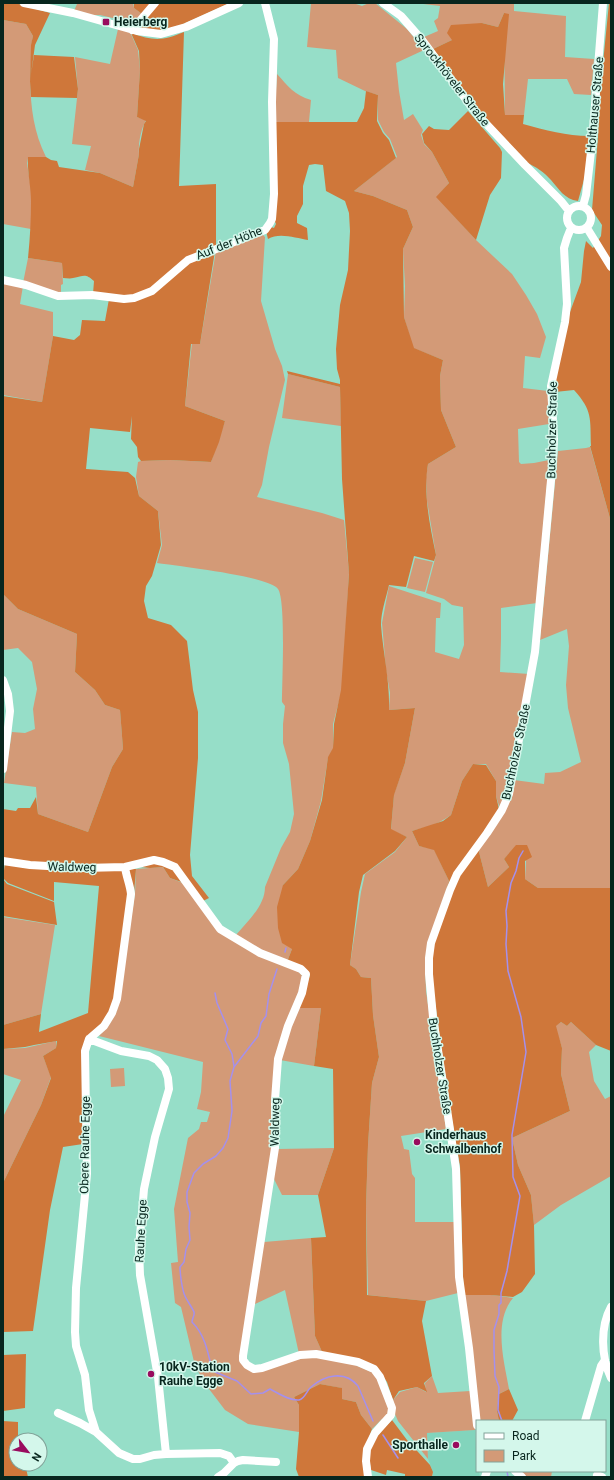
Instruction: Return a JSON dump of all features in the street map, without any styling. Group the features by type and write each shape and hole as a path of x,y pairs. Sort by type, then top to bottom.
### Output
{"street":[{"path":"24,3 73,13 132,30 152,34 170,33 239,3"},
{"path":"132,30 154,3"},
{"name":"Auf der Höhe","path":"3,280 26,285 58,296 92,295 124,299 134,298 152,291 188,260 265,230 272,218 274,194 272,102 274,39 265,3"},
{"name":"Sprockhöveler Straße","path":"383,3 401,16 422,40 476,113 569,211"},
{"name":"Holthauser Straße","path":"583,206 586,195 592,144 603,3"},
{"path":"575,206 583,206 592,214 592,221 587,228 581,230 571,228 567,219 569,211 575,206"},
{"name":"Buchholzer Straße","path":"476,1420 459,1277 456,1169 433,1017 429,958 432,943 457,874 502,810 506,803 512,781 537,637 553,459 554,439 551,386 566,322 567,304 564,248 571,228"},
{"path":"587,228 611,267"},
{"path":"3,680 8,694 10,711 3,769"},
{"name":"Waldweg","path":"3,861 30,865 83,868 125,867 154,860 175,867 220,929 269,957 301,969 306,974 302,993 288,1026 278,1059 275,1100 275,1148 243,1360 249,1367 258,1369 300,1355 322,1354 358,1362 374,1369 380,1377 392,1408 391,1415 375,1433 367,1449 366,1461 368,1477"},
{"path":"89,1039 104,1026 112,1013 117,999 131,894 131,888 126,876 125,867"},
{"name":"Obere Rauhe Egge","path":"89,1039 85,1051 87,1174 76,1288 75,1332 76,1346 85,1375 89,1410 96,1432"},
{"name":"Rauhe Egge","path":"89,1039 121,1051 149,1056 157,1060 165,1069 168,1078 169,1089 155,1137 144,1189 139,1248 140,1275 158,1377 166,1454"},
{"path":"611,1307 608,1314 608,1324 603,1340 605,1360 611,1378"},
{"path":"585,1420 600,1366 605,1360"},
{"name":"Obere Rauhe Egge","path":"58,1413 96,1432 114,1449 127,1457 140,1459 154,1455 166,1454"},
{"path":"166,1454 220,1453 229,1456 234,1463"},
{"path":"218,1477 230,1469 234,1463 243,1460 276,1462"}],"shaded area":[{"path":"3,3 15,3 50,13 35,45 30,82 31,45 33,36 26,24 3,20"},
{"path":"134,3 230,3 170,30 147,30 140,27 142,14 134,8"},
{"path":"609,3 611,3 611,522 590,446 590,422 585,404 574,390 555,392 555,376 570,312 581,282 586,241 593,248 601,236 602,225 592,210 598,137 599,103"},
{"path":"504,13 509,14 503,84 505,115 524,115 523,124 564,134 589,136 585,176 578,201 565,196 546,175 527,163 485,119 433,49 452,40 447,33 451,25 482,23 498,27"},
{"path":"184,32 179,186 216,184 216,246 152,288 134,296 93,294 94,281 88,277 63,278 62,263 28,258 31,201 28,157 46,157 57,161 59,167 100,173 133,187 139,149 144,124 146,121 137,117 140,70 139,51 131,33 152,39 158,39"},
{"path":"34,55 74,57 78,89 77,98 31,97 30,81"},
{"path":"366,91 378,95 377,121 383,133 389,140 396,158 354,191 373,196 407,210 413,227 403,249 404,317 414,348 443,360 440,376 441,410 456,447 428,464 426,487 436,555 434,561 414,556 406,587 389,585 383,610 381,625 389,710 415,708 405,763 394,795 391,829 407,837 395,851 363,875 359,892 350,965 356,969 361,977 371,978 373,1015 379,1057 372,1083 368,1145 366,1207 367,1295 426,1301 422,1321 432,1376 424,1383 427,1392 417,1387 399,1391 393,1400 387,1382 377,1367 323,1354 315,1336 311,1238 326,1237 318,1195 334,1148 333,1069 314,1066 321,1008 299,1008 310,975 287,962 292,949 282,943 278,928 277,907 283,885 298,869 310,841 322,800 328,757 333,748 334,724 341,690 349,574 342,479 340,387 288,374 287,371 340,384 337,369 336,349 340,305 348,270 350,231 349,213 345,201 326,191 323,165 315,164 309,165 303,186 303,204 297,216 297,223 307,228 308,240 282,236 268,239 266,231 271,227 274,228 276,224 274,219 274,122 357,122 364,108"},
{"path":"468,111 502,152 501,178 490,195 476,240 436,197 449,183 432,152 424,143 422,134 429,126 434,129 449,130"},
{"path":"215,251 200,344 191,344 185,406 225,421 211,462 170,460 141,461 138,457 137,447 131,439 132,416 130,432 90,428 86,469 128,472 135,478 139,496 158,511 161,545 152,576 146,586 144,601 148,618 171,625 187,641 193,690 198,712 198,758 190,855 192,876 209,898 201,902 190,885 170,878 163,867 150,868 122,865 83,867 3,860 3,809 16,811 18,808 30,808 36,797 38,814 88,832 112,767 123,749 120,710 105,705 95,690 75,672 77,634 18,609 3,594 3,396 42,402 53,336 74,340 80,335 82,320 105,321 109,299 141,299 188,262"},
{"path":"473,764 486,765 496,781 496,796 499,809 478,848 488,887 509,867 504,859 516,845 527,845 532,857 525,861 525,879 538,888 611,888 611,1051 596,1045 571,1022 567,1026 561,1022 556,1026 562,1048 561,1074 570,1111 512,1138 518,1165 531,1195 534,1225 535,1274 522,1292 513,1297 464,1295 460,1166 448,1096 431,972 434,926 449,881 434,850 419,846 412,831 443,821 451,815 462,781"},
{"path":"5,863 102,869 136,869 134,894 117,1011 111,1022 82,1049 83,1144 63,1147 50,1210 33,1331 3,1332 3,1183 41,1105 51,1078 43,1056 56,1048 57,1041 25,1047 3,1049 3,1025 41,1014 39,1032 88,1013 99,886 54,882 54,901 8,883 3,878"},
{"path":"3,879 7,884 54,902 57,925 3,916"},
{"path":"26,1354 25,1408 3,1411 3,1355"},
{"path":"320,1384 342,1388 342,1399 356,1402 361,1415 372,1429 365,1449 367,1477 299,1477 296,1469 299,1432 299,1405 294,1397"},
{"path":"509,1389 518,1410 513,1420 499,1420 497,1411 499,1394"},
{"path":"392,1420 407,1440 430,1465 433,1472 432,1477 405,1477 405,1474 387,1470 386,1475 371,1470 368,1452 372,1441"},
{"path":"3,1421 18,1422 18,1432 8,1432 8,1472 27,1472 28,1477 4,1477"},
{"path":"475,1430 476,1472 479,1472 480,1477 433,1477 433,1472 428,1459 427,1433"}],"green space":[{"path":"133,3 134,8 142,14 134,23 74,11 77,4"},
{"path":"311,3 353,3 362,6 369,3 375,3 407,29 424,50 396,63 404,120 413,114 423,130 421,135 424,144 432,152 449,183 437,197 476,240 512,274 537,314 546,337 540,358 525,356 523,388 548,391 549,424 518,429 519,462 521,464 549,460 537,603 501,608 500,672 529,674 509,783 500,809 496,796 496,781 486,764 473,764 462,781 451,815 431,826 412,831 419,846 434,849 449,881 428,945 425,960 426,991 446,1129 401,1136 404,1149 409,1150 412,1174 415,1178 415,1222 454,1222 458,1293 426,1301 368,1295 366,1207 368,1145 372,1083 379,1057 373,1015 371,978 361,977 356,969 350,965 365,874 395,852 407,837 391,830 394,794 405,763 415,708 389,710 390,693 386,670 382,623 389,586 441,603 440,618 436,618 435,652 459,659 464,645 463,607 452,605 444,599 426,593 436,555 427,501 426,477 428,464 456,447 441,410 440,376 443,360 413,348 404,317 405,286 403,249 413,227 407,210 373,196 354,191 397,157 390,139 384,132 378,120 378,95 365,91 338,78 336,50 307,47"},
{"path":"415,3 514,3 514,11 566,16 565,57 594,59 591,95 574,94 567,79 528,79 524,115 505,115 504,13 498,27 482,23 433,49 424,37 438,31 434,21 438,18 440,6"},
{"path":"3,20 26,24 33,36 30,73 32,110 37,134 46,157 28,158 27,163 31,189 31,229 3,224"},
{"path":"118,29 130,32 138,50 140,70 137,117 146,120 140,137 139,154 133,187 100,173 85,170 91,146 72,144 78,89 75,57 110,64"},
{"path":"277,74 296,93 311,100 309,122 274,122"},
{"path":"262,234 265,237 261,301 285,380 269,447 262,485 257,497 344,520 349,573 342,690 333,724 333,749 328,758 321,801 310,841 298,869 283,885 292,949 287,962 263,952 235,936 250,919 262,901 265,887 281,848 290,832 294,814 289,764 283,743 285,706 282,702 283,625 282,609 278,589 271,584 241,576 157,563 162,545 158,511 139,496 136,477 138,462 141,461 170,460 211,462 225,421 185,406 192,343 200,344 216,251"},
{"path":"28,258 62,263 63,284 61,285 61,295 23,283"},
{"path":"3,281 23,286 20,304 53,312 53,336 42,402 3,395"},
{"path":"288,374 340,387 341,426 282,418"},
{"path":"590,447 611,522 611,888 538,888 525,879 527,845 516,846 504,859 509,867 488,887 478,848 514,780 544,784 545,773 560,772 581,762 568,708 566,685 569,646 567,629 540,640 558,451"},
{"path":"415,558 433,562 425,592 407,588"},
{"path":"3,594 18,609 77,634 75,672 95,690 105,705 120,710 123,749 112,767 88,832 38,814 36,787 4,783 12,732 25,733 35,729 33,709 37,689 32,662 18,648 3,650"},
{"path":"163,867 170,878 188,885 219,930 298,971 304,978 282,1038 272,1154 243,1338 248,1370 311,1356 344,1360 376,1374 389,1408 388,1413 383,1420 382,1419 372,1429 361,1415 356,1402 342,1399 341,1388 320,1384 294,1397 299,1405 299,1432 248,1424 225,1410 206,1385 195,1366 181,1307 175,1303 171,1263 178,1262 174,1209 188,1138 199,1129 201,1122 207,1122 210,1112 197,1109 201,1092 203,1062 99,1036 111,1022 117,1011 135,894 136,869"},
{"path":"3,917 55,925 41,1014 3,1025"},
{"path":"299,1008 321,1008 314,1066 280,1060 285,1039"},
{"path":"561,1022 567,1026 571,1022 596,1045 589,1052 594,1081 605,1099 611,1096 611,1176 561,1205 534,1225 531,1195 518,1165 512,1138 570,1111 561,1074 562,1048 555,1026"},
{"path":"56,1041 56,1048 43,1056 51,1077 41,1105 3,1183 3,1117 21,1080 3,1074 3,1049 25,1048"},
{"path":"124,1068 125,1086 111,1087 110,1069"},
{"path":"334,1148 318,1195 282,1195 273,1177 278,1149"},
{"path":"311,1238 315,1336 323,1354 299,1354 285,1290 253,1305 264,1242"},
{"path":"464,1295 491,1295 513,1298 503,1318 502,1330 503,1354 509,1389 499,1394 497,1411 499,1420 480,1420"},
{"path":"432,1376 438,1393 470,1391 475,1430 427,1433 428,1459 398,1421 395,1414 393,1400 400,1392 417,1387 426,1392 425,1383"},
{"path":"518,1472 552,1472 551,1477 518,1477"}],"waterway":[{"path":"502,1420 498,1410 499,1387 495,1376 494,1330 499,1314 501,1293 507,1271 520,1196 513,1177 512,1135 526,1052 521,1017 508,971 506,911 511,883 519,858 523,851"},
{"path":"285,952 286,948"},
{"path":"277,969 269,994 266,1016 261,1023 258,1036 234,1067 230,1081 232,1111 228,1138 223,1148 216,1156 203,1164 194,1173 187,1192 187,1202 190,1213 190,1240 186,1249 184,1262 180,1267 182,1286 194,1312 192,1322 203,1338 212,1370 237,1381 251,1394 263,1393 270,1389 295,1400 303,1398 311,1387 322,1380 329,1377 341,1376 353,1381 358,1386 373,1421"},
{"path":"215,993 217,1003 228,1029 225,1040 232,1054 234,1066"},
{"path":"383,1435 398,1458"},
{"path":"507,1472 508,1477"}],"place":[{"name":"Heierberg","path":"106,22"},
{"name":"Kinderhaus Schwalbenhof","path":"417,1142"},
{"name":"10kV-Station Rauhe Egge","path":"151,1374"},
{"name":"Sporthalle","path":"456,1445"}]}
